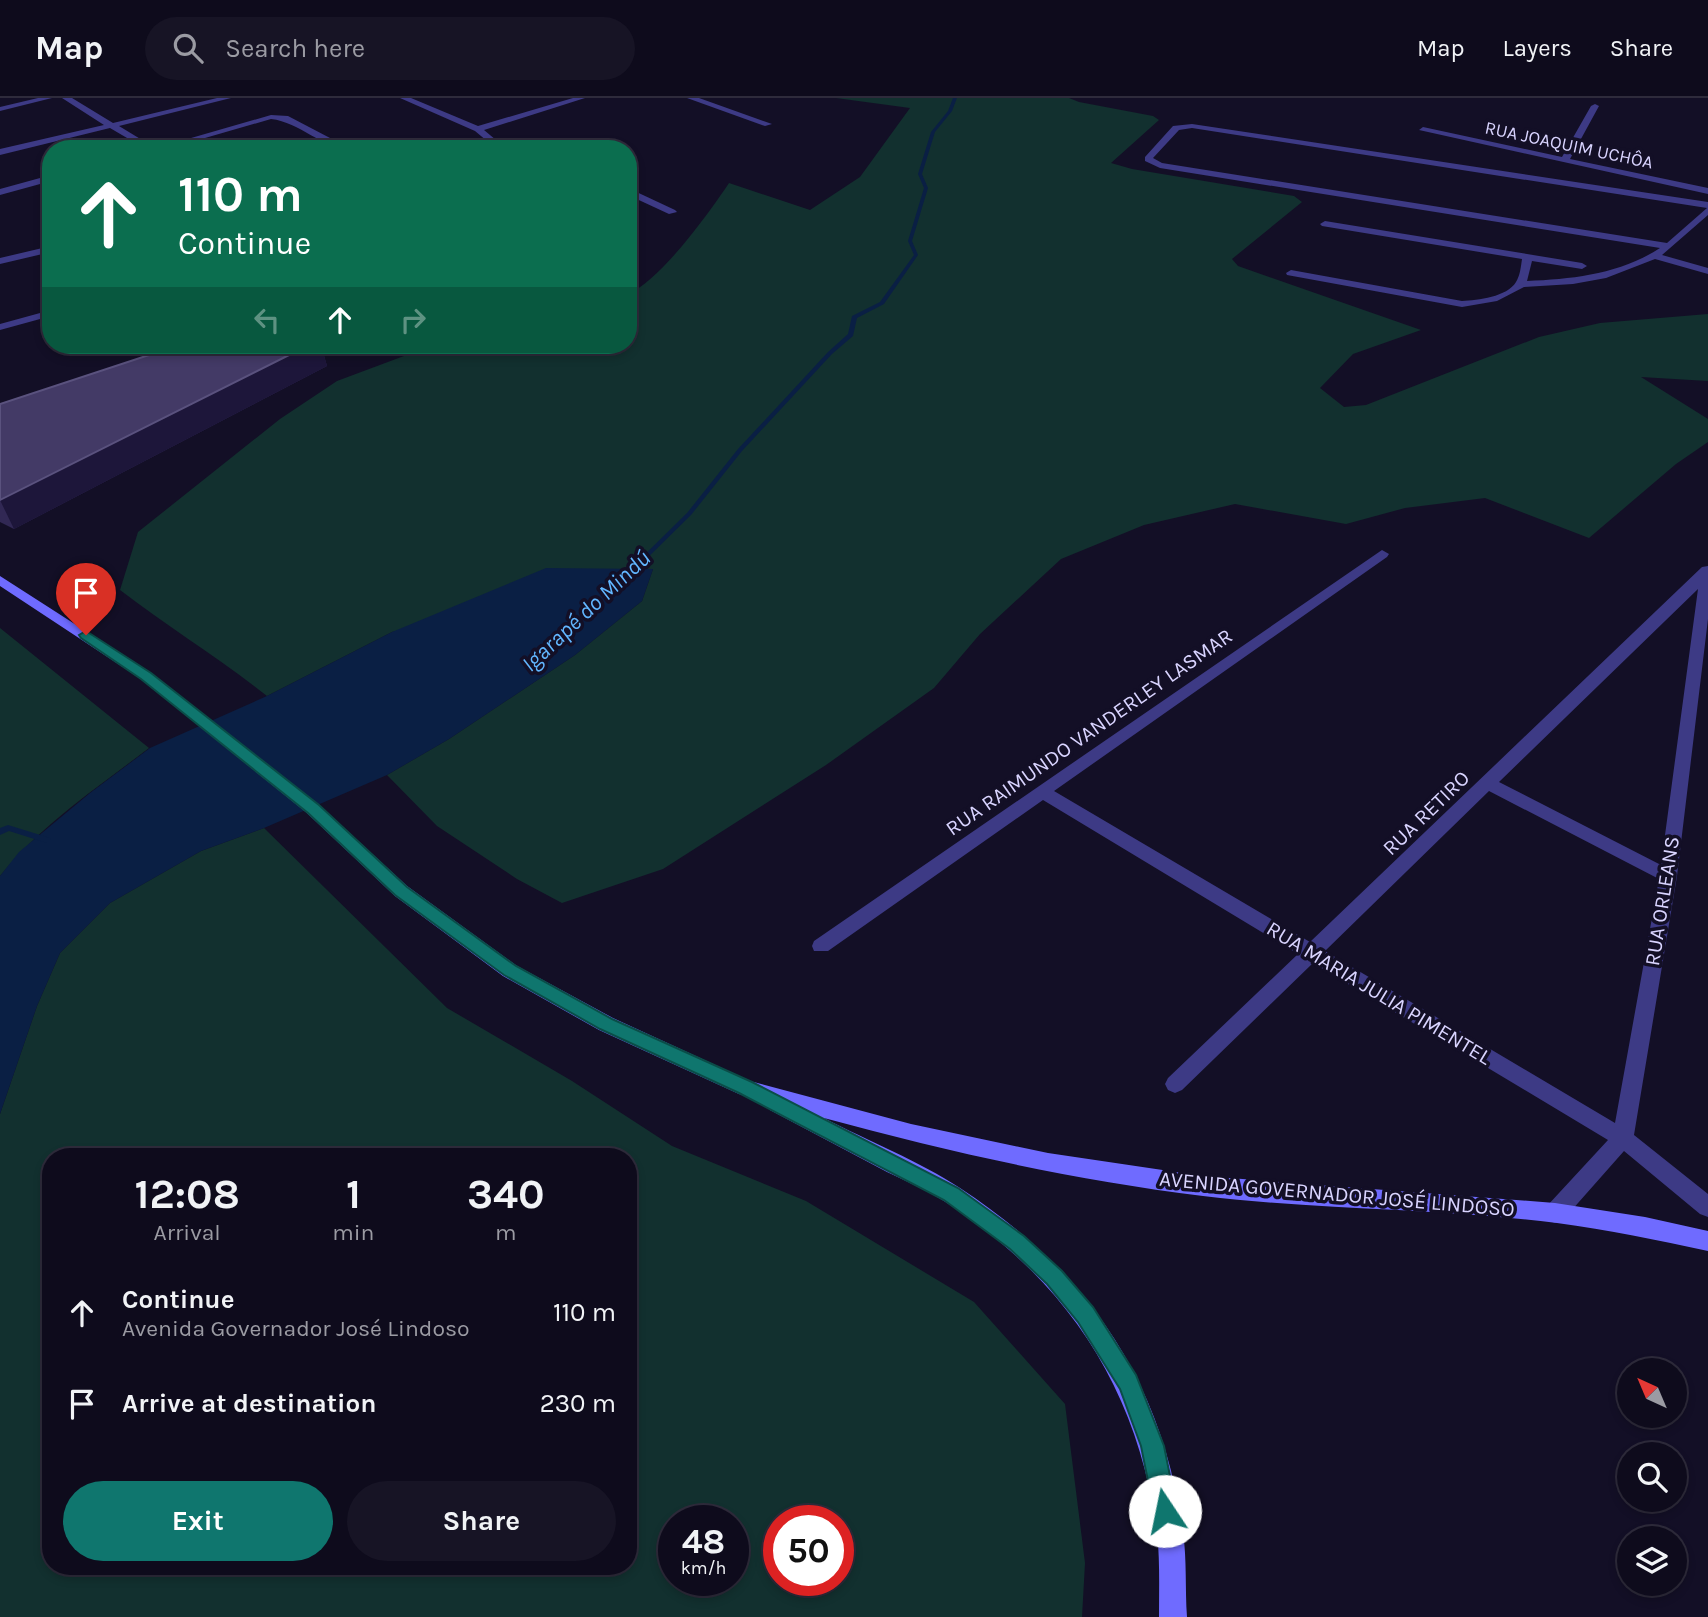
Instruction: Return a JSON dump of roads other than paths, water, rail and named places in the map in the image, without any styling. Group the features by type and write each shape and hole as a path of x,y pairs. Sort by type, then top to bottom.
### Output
{"main road":[{"name":"AVENIDA GOVERNADOR JOSÉ LINDOSO","path":"0,580 146,676 313,809 401,891 510,971 606,1024 746,1088 911,1133 1048,1162 1203,1186 1556,1213 1644,1227 1708,1241"},
{"path":"746,1088 951,1194 1017,1243 1054,1278 1086,1315 1128,1382 1152,1446 1170,1532 1172,1617"}],"street":[{"path":"0,109 48,98"},
{"path":"66,98 136,140"},
{"path":"51,140 226,98"},
{"path":"404,98 478,129 490,140"},
{"path":"478,129 581,98"},
{"path":"691,98 768,124"},
{"path":"1565,160 1595,106"},
{"path":"188,140 260,119 285,118 329,140"},
{"path":"1669,246 1160,165 1148,159 1176,128 1192,126 1708,205"},
{"name":"RUA JOAQUIM UCHÔA","path":"1423,130 1708,191"},
{"path":"0,152 42,142"},
{"path":"0,192 42,180"},
{"path":"637,195 672,212"},
{"path":"1291,273 1462,304 1478,303 1503,296 1521,284 1589,280 1623,270 1669,246 1708,210"},
{"path":"1325,224 1581,266"},
{"path":"0,261 42,250"},
{"path":"1654,256 1708,271"},
{"path":"1521,284 1528,257"},
{"path":"0,327 42,315"},
{"name":"RUA RAIMUNDO VANDERLEY LASMAR","path":"821,946 1382,554"},
{"name":"RUA RETIRO","path":"1174,1084 1489,784 1707,568"},
{"name":"RUA ORLEANS","path":"1623,1138 1668,876 1707,568"},
{"path":"1489,784 1668,876"},
{"name":"RUA MARIA JULIA PIMENTEL","path":"1041,791 1623,1138 1708,1207"},
{"path":"1556,1213 1623,1138"}],"water":[{"path":"546,568 653,569 642,601 575,655 449,739 387,775 264,828 201,851 110,903 60,953 37,1006 0,1114 0,876 19,852 150,748 267,696 392,632"}],"waterway":[{"name":"Igarapé do Mindú","path":"626,576 689,514 740,450 830,353 851,335 854,317 882,303 916,255 910,241 926,188 920,174 933,132 950,111 955,98"},
{"path":"0,832 8,828 47,840"}]}
